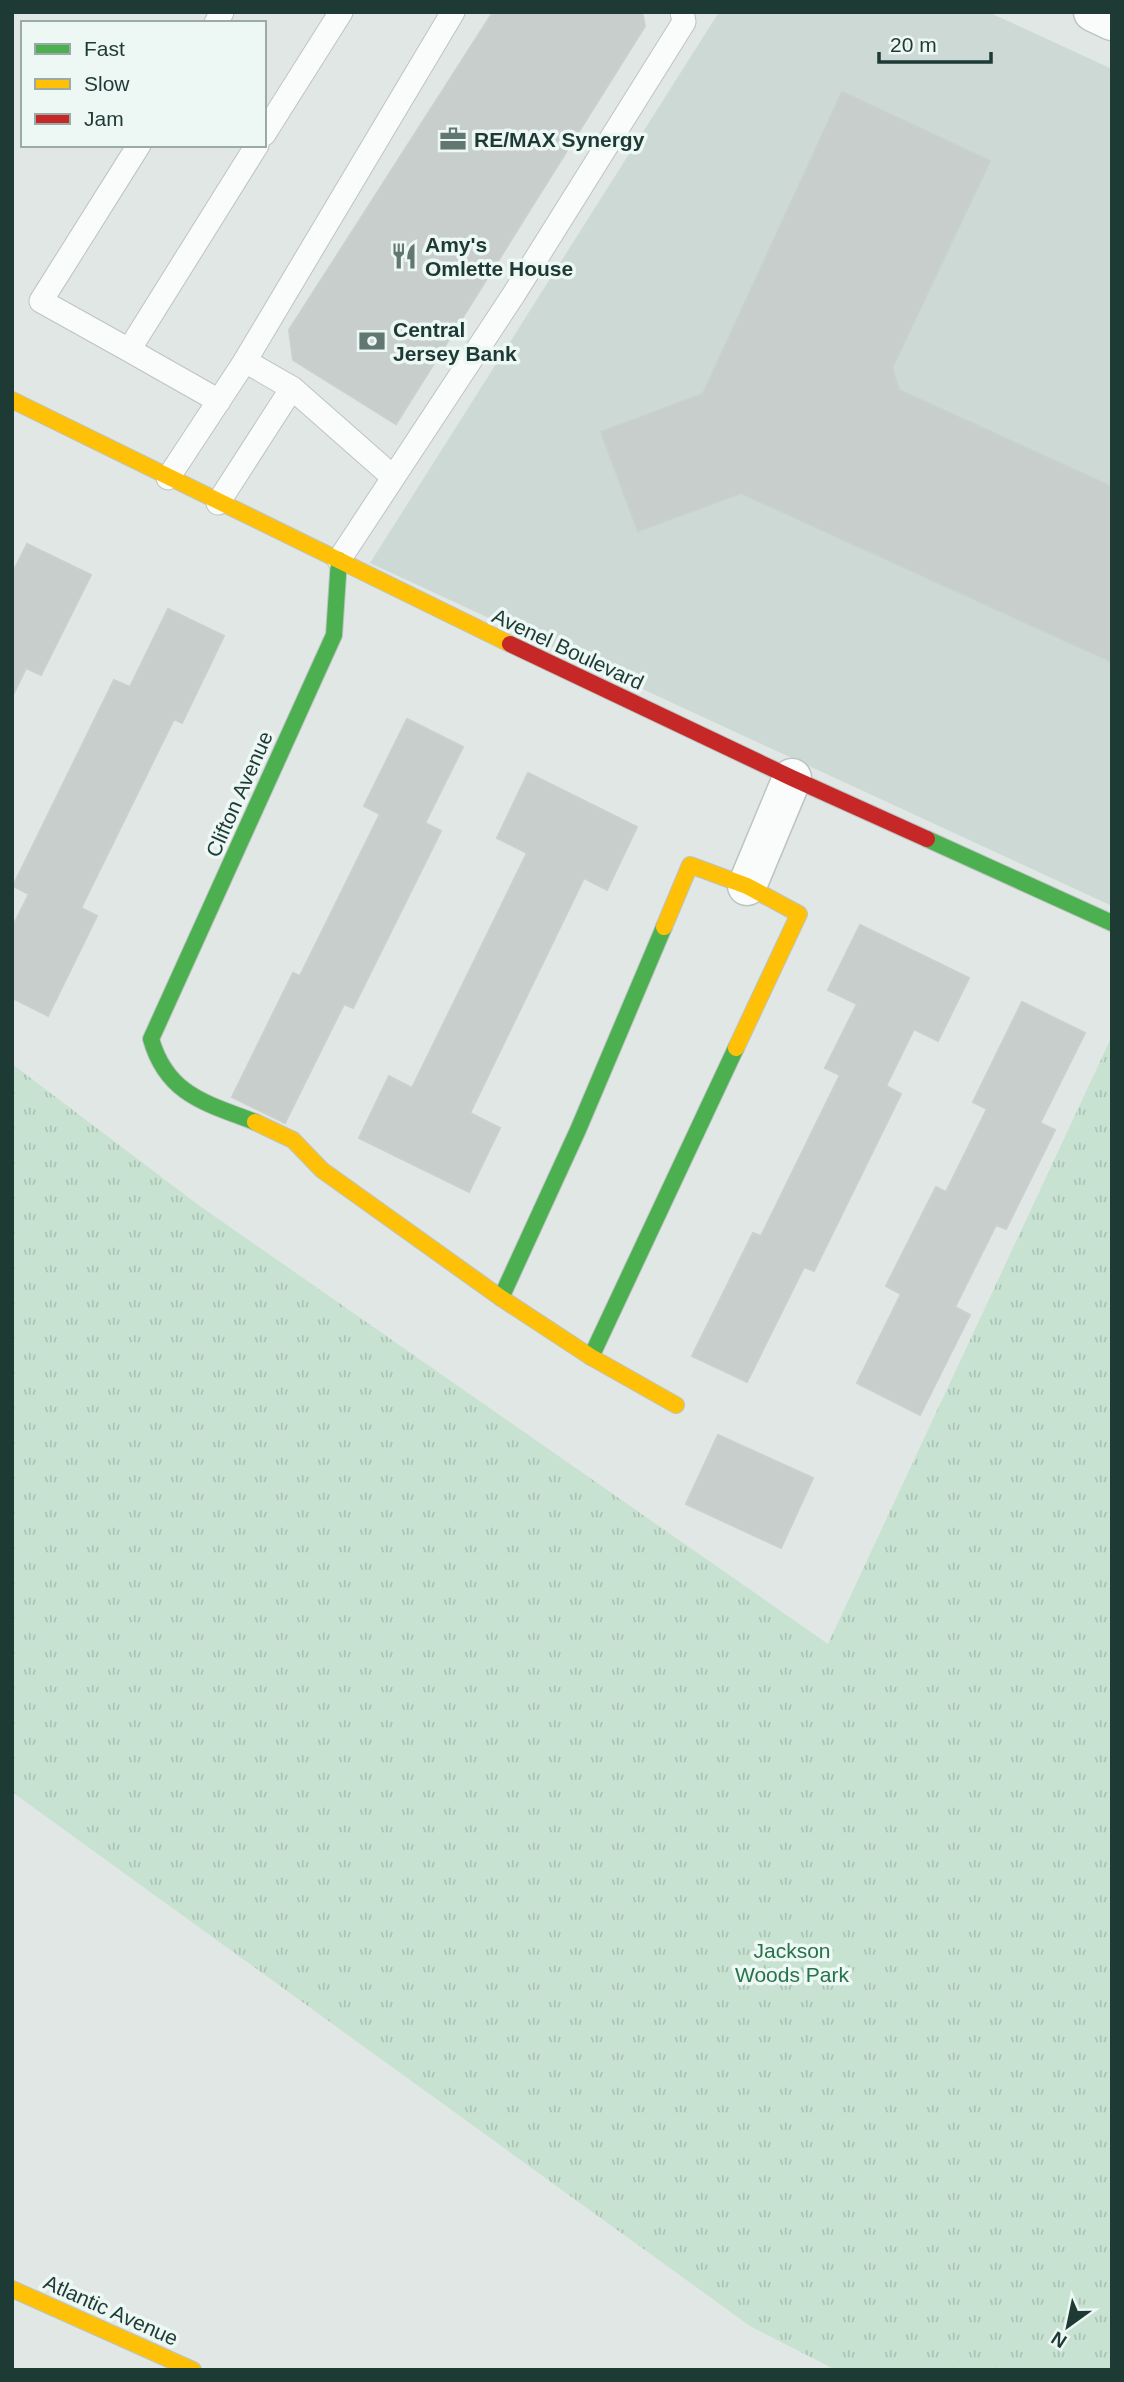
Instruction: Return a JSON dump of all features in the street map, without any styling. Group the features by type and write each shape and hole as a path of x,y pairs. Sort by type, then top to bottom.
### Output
{"street":[{"path":"1093,12 1112,21"},
{"name":"Avenel Boulevard","path":"12,400 419,601 792,778 1112,923"},
{"name":"Clifton Avenue","path":"339,561 334,635 151,1039 157,1062 172,1082 192,1096 286,1136 304,1148 322,1170 501,1298"},
{"path":"747,886 792,778"},
{"path":"591,1357 799,914 747,886 690,865 578,1130 501,1298 591,1357 676,1405"},
{"name":"Atlantic Avenue","path":"12,2289 193,2370"}],"lane":[{"path":"266,131 341,12"},
{"path":"168,478 245,361 453,12"},
{"path":"339,561 514,294 684,22 682,12"},
{"path":"138,147 41,301 219,401"},
{"path":"129,351 256,147"},
{"path":"245,361 292,388 393,477"},
{"path":"218,503 292,388"}],"shaded area":[{"path":"719,12 988,12 1112,69 1112,906 370,563"}],"green space":[{"name":"Jackson Woods Park","path":"1112,1036 1112,2370 836,2370 750,2326 12,1792 12,1064 197,1204 828,1644"}],"building":[{"path":"493,12 642,12 645,26 396,424 293,360 289,330"},
{"path":"842,92 990,161 892,368 899,390 1112,487 1112,662 741,493 638,531 601,432 703,394"},
{"path":"27,544 91,575 41,675 26,668 12,697 12,574"},
{"path":"168,609 224,636 182,723 174,719 81,908 97,916 48,1016 12,998 12,928 29,894 13,886 114,680 130,687"},
{"path":"407,719 463,747 425,823 441,831 353,1008 344,1004 285,1123 232,1097 293,973 300,976 380,814 364,806"},
{"path":"528,773 637,827 607,890 584,878 470,1113 500,1128 469,1192 359,1138 389,1076 412,1088 527,853 497,838"},
{"path":"860,925 969,978 938,1041 914,1029 886,1086 901,1094 814,1271 804,1267 747,1382 692,1356 753,1233 761,1236 840,1075 825,1068 857,1004 828,990"},
{"path":"1022,1002 1085,1033 1040,1123 1055,1130 1006,1229 996,1225 955,1307 970,1315 920,1415 857,1383 901,1294 886,1286 936,1187 946,1192 987,1109 973,1102"},
{"path":"718,1435 813,1478 781,1548 686,1504"}],"traffic: fast":[{"path":"255,1122 205,1102 178,1085 158,1058 151,1039 334,635 339,560"},
{"path":"927,839 1112,923"},
{"path":"501,1298 578,1130 664,927"},
{"path":"591,1357 736,1048"}],"traffic: slow":[{"path":"12,400 510,644"},
{"path":"664,927 690,865 747,886 799,914 736,1048"},
{"path":"255,1122 293,1140 322,1170 501,1298 591,1357 676,1405"},
{"path":"12,2289 193,2370"}],"traffic: jam":[{"path":"510,644 927,839"}],"place":[{"name":"RE/MAX Synergy","path":"453,139"},
{"name":"Amy's Omlette House","path":"404,256"},
{"name":"Central Jersey Bank","path":"372,341"}]}
